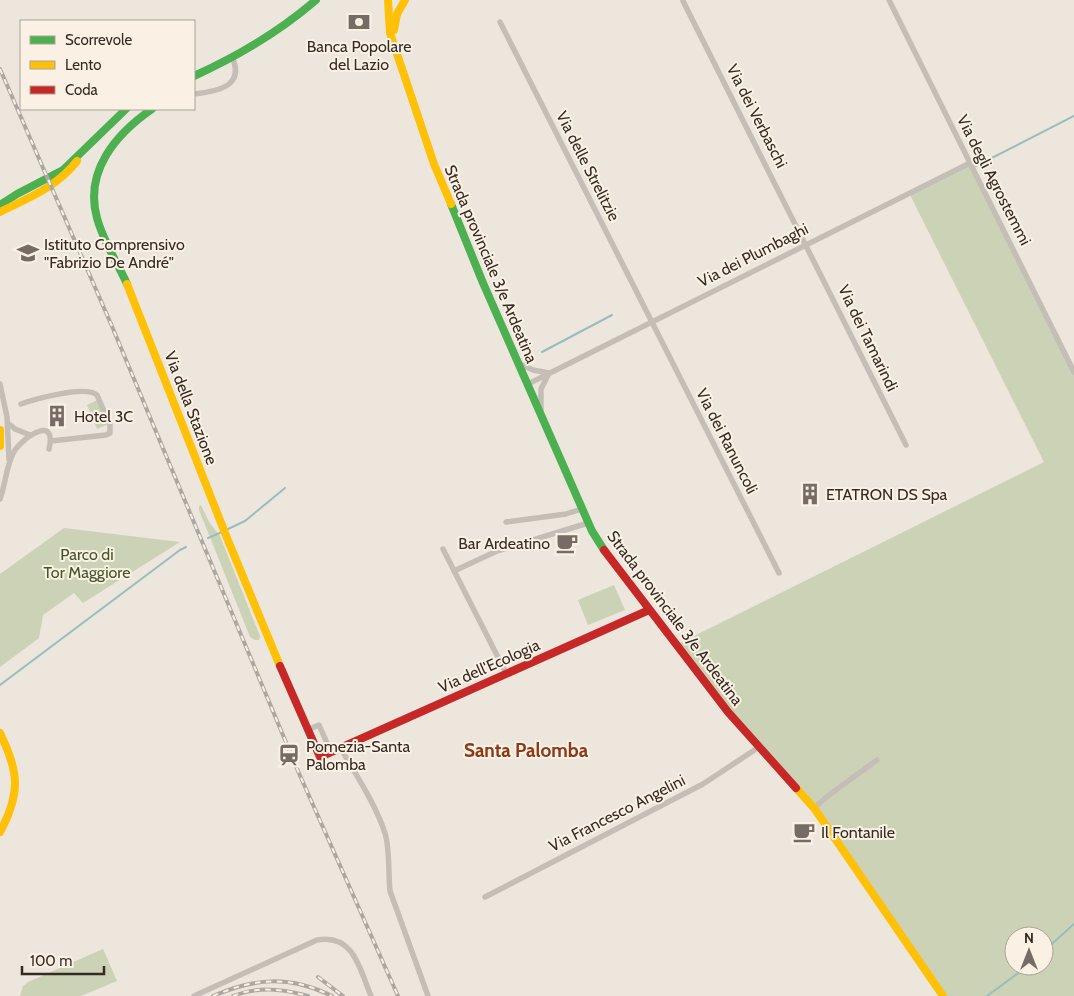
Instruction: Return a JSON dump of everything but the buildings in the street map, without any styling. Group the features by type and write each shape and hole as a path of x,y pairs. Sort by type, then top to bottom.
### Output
{"main road":[{"path":"195,76 278,31 316,0"},
{"path":"388,0 390,33 394,47"},
{"path":"394,47 395,21 398,10 405,0"},
{"name":"Strada provinciale 3/e Ardeatina","path":"394,47 450,206 588,523 610,558 728,712 814,808 943,996"},
{"path":"0,205 17,194 57,174 125,110"},
{"name":"Via della Stazione","path":"151,110 124,132 104,157 95,182 94,205 102,232 131,293 252,602 307,730 320,757 331,752"},
{"path":"0,212 60,181 71,170 85,149"},
{"path":"0,430 0,447"},
{"name":"Via dell'Ecologia","path":"340,747 649,610"},
{"path":"0,733 10,753 16,778 14,801 0,832"},
{"path":"331,752 340,747"}],"street":[{"name":"Via degli Agrostemmi","path":"889,0 1074,372"},
{"name":"Via dei Verbaschi","path":"683,1 806,244"},
{"name":"Via delle Strelitzie","path":"500,22 652,322"},
{"path":"195,94 216,92 227,86 232,81 235,72 232,57"},
{"name":"Via dei Plumbaghi","path":"528,384 970,163"},
{"name":"Via dei Tamarindi","path":"806,244 906,445"},
{"name":"Via dei Ranuncoli","path":"652,322 779,573"},
{"path":"518,362 533,370 549,373 541,389 541,417"},
{"path":"0,384 5,402 10,448 9,463 0,499"},
{"path":"21,404 41,398 84,391 93,392 96,395 110,424 110,433 51,441"},
{"path":"8,422 15,429 30,435"},
{"path":"9,463 15,450 30,435 37,431 44,431 49,434 51,441 49,449"},
{"path":"0,447 10,448"},
{"path":"506,522 563,515 582,510"},
{"path":"454,571 497,551 588,523"},
{"path":"443,549 506,673"},
{"path":"307,730 319,725 331,752"},
{"path":"340,747 368,796 385,833 388,845 390,891 428,996"},
{"name":"Via Francesco Angelini","path":"484,897 703,784 759,748"},
{"path":"814,808 877,760"},
{"path":"194,996 324,938 340,941 350,949 370,996"}],"green space":[{"path":"970,163 1074,372 1074,996 943,996 832,832 759,747 676,645 1044,462 909,193"},
{"path":"97,400 107,425 97,429 87,405"},
{"path":"201,505 209,522 220,536 260,636 259,640 250,637 199,510"},
{"name":"Parco di Tor Maggiore","path":"64,528 180,542 83,603 74,593 43,615 39,638 0,667 0,574"},
{"path":"614,585 625,610 588,625 578,600"},
{"path":"103,949 117,981 81,996 20,996 23,986 28,982"}],"waterway":[{"path":"976,166 1074,116"},
{"path":"542,352 612,315"},
{"path":"226,530 245,521 285,488"},
{"path":"208,538 222,532"},
{"path":"0,685 186,547"},
{"path":"1054,942 1074,924"},
{"path":"987,996 1014,976"}],"railway":[{"path":"0,69 111,324 298,771 398,996"},
{"path":"318,977 343,996"},
{"path":"213,996 243,985 272,981 301,985 332,996"},
{"path":"233,996 261,990 289,992 308,996"}],"traffic: fast":[{"path":"195,76 258,42 288,23 316,0"},
{"path":"0,205 63,170 125,110"},
{"path":"127,284 106,243 97,218 94,201 95,185 99,169 115,142 126,130 151,110"},
{"path":"451,204 483,283 592,531 604,550"}],"traffic: slow":[{"path":"388,0 390,33 434,164 451,204"},
{"path":"394,30 397,14 405,0"},
{"path":"0,212 51,185 77,161"},
{"path":"127,284 227,538 280,666"},
{"path":"0,430 0,446"},
{"path":"0,733 11,759 15,782 12,806 0,832"},
{"path":"796,788 814,808 943,996"}],"traffic: jam":[{"path":"604,550 728,712 796,788"},
{"path":"280,666 320,757 649,610"}],"place":[{"name":"Banca Popolare del Lazio","path":"359,22"},
{"name":"Istituto Comprensivo \"Fabrizio De André\"","path":"28,253"},
{"name":"Hotel 3C","path":"57,416"},
{"name":"ETATRON DS Spa","path":"810,494"},
{"name":"Bar Ardeatino","path":"567,543"},
{"name":"Pomezia-Santa Palomba","path":"289,755"},
{"name":"Il Fontanile","path":"804,832"}],"district":[{"name":"Santa Palomba","path":"526,750"}]}
